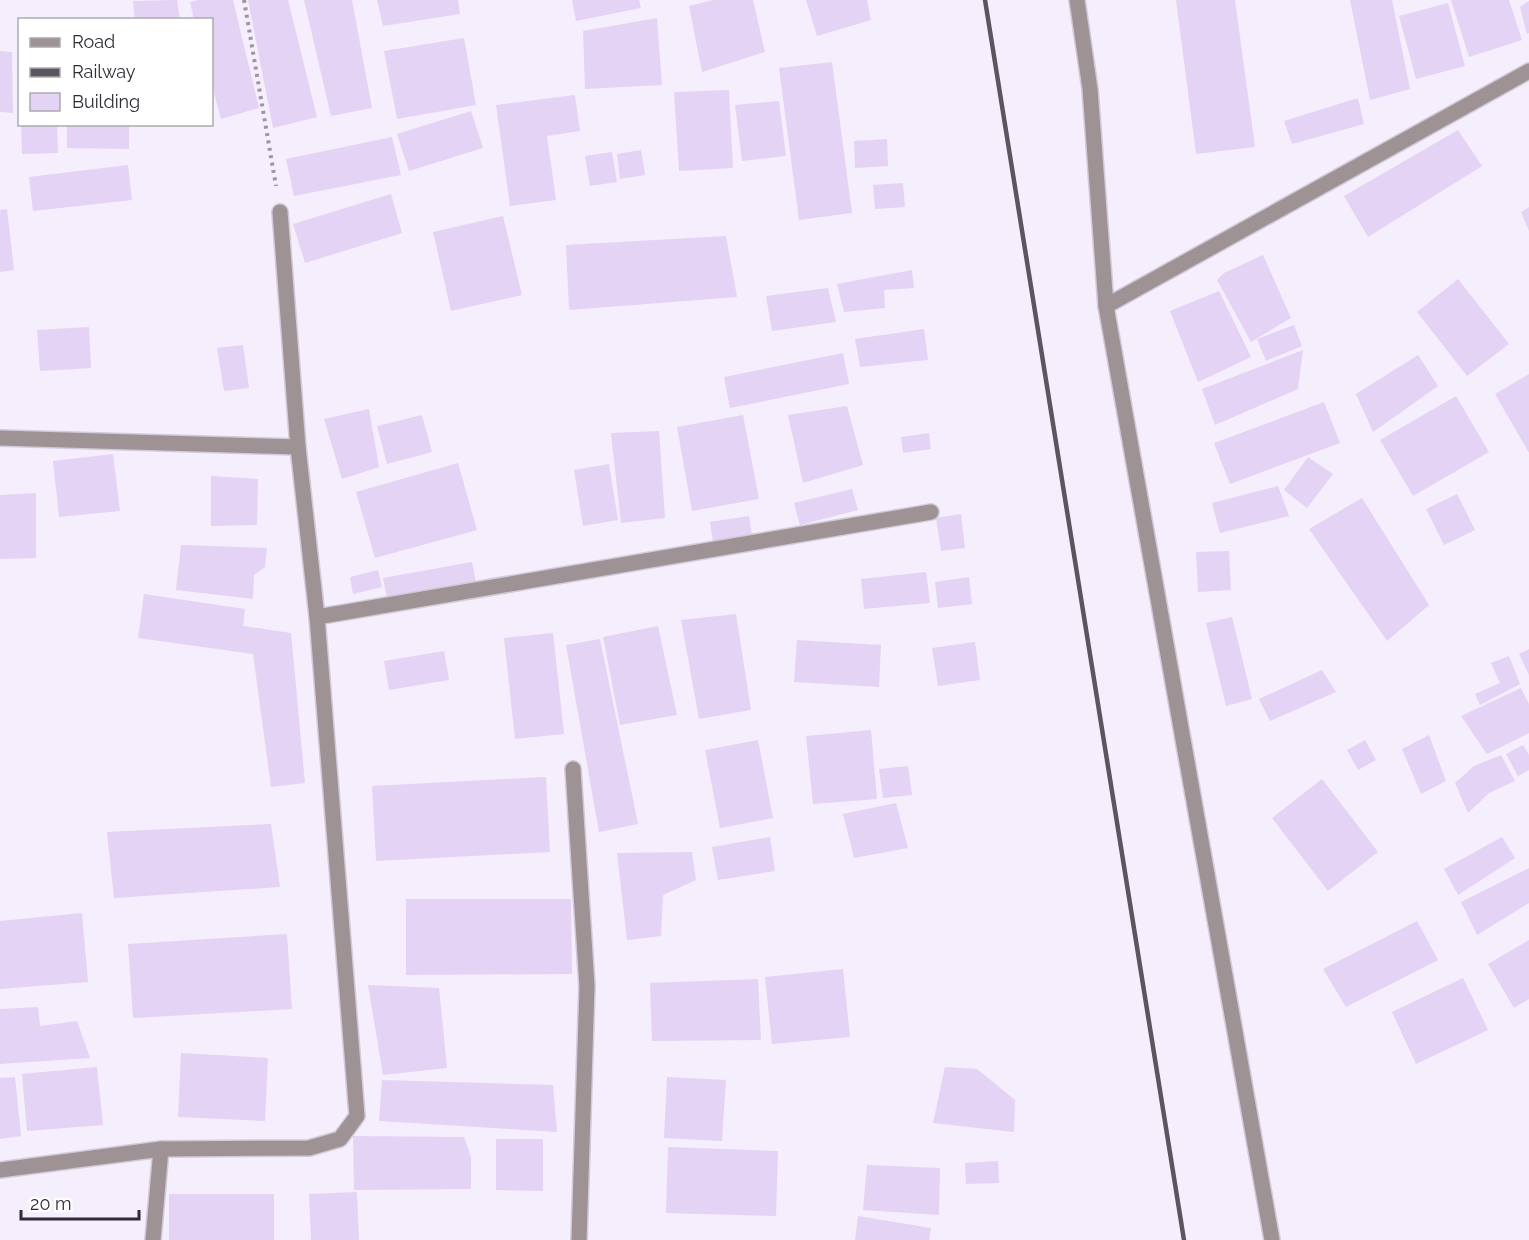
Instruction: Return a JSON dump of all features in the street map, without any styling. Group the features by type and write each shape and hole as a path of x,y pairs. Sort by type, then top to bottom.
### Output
{"street":[{"path":"1077,0 1090,89 1106,306 1272,1240"},
{"path":"1106,306 1529,71"},
{"path":"0,1170 161,1149 309,1148 340,1139 357,1116 317,617 298,447 280,212"},
{"path":"0,438 298,447"},
{"path":"317,617 931,512"},
{"path":"573,769 587,986 579,1240"},
{"path":"153,1240 161,1149"}],"path":[{"path":"244,0 280,212"}],"building":[{"path":"177,0 180,18 135,18 133,1"},
{"path":"233,0 259,108 221,119 213,89 213,18 194,18 190,2"},
{"path":"248,0 288,0 317,117 273,128"},
{"path":"304,0 352,0 372,108 331,116"},
{"path":"377,0 458,0 460,14 383,26"},
{"path":"572,0 639,0 641,8 576,21"},
{"path":"713,0 753,0 765,52 702,72 689,6"},
{"path":"806,0 867,0 871,20 817,36"},
{"path":"1176,0 1235,0 1255,147 1196,154"},
{"path":"1350,0 1392,0 1410,89 1370,100"},
{"path":"1451,0 1509,0 1522,40 1469,57"},
{"path":"1529,1 1529,33 1527,34 1520,7"},
{"path":"1448,3 1465,66 1416,79 1399,16"},
{"path":"657,18 662,85 585,89 583,31"},
{"path":"464,38 476,105 397,119 384,51"},
{"path":"0,51 12,52 13,113 0,112"},
{"path":"832,62 852,213 799,220 779,68"},
{"path":"729,90 733,168 679,171 674,92"},
{"path":"575,95 580,131 547,136 556,200 510,206 496,105"},
{"path":"1358,98 1364,124 1292,144 1284,121"},
{"path":"779,101 786,156 742,161 735,105"},
{"path":"471,111 483,148 409,171 397,134"},
{"path":"21,126 57,126 58,153 22,154"},
{"path":"67,126 129,126 129,149 67,148"},
{"path":"1458,130 1482,166 1368,237 1344,196"},
{"path":"392,137 401,175 294,196 286,159"},
{"path":"887,139 888,166 855,168 854,141"},
{"path":"641,150 645,175 620,179 617,154"},
{"path":"612,152 617,182 590,186 585,156"},
{"path":"128,165 132,200 33,211 29,177"},
{"path":"903,183 905,207 875,209 873,185"},
{"path":"391,194 402,233 305,263 293,224"},
{"path":"1529,207 1529,231 1521,212"},
{"path":"7,209 14,270 0,272 0,210"},
{"path":"503,216 522,295 451,311 433,232"},
{"path":"726,236 737,297 569,310 566,245"},
{"path":"1263,255 1291,318 1251,342 1217,280 1224,273"},
{"path":"912,270 914,288 884,290 885,308 844,312 837,284"},
{"path":"1458,279 1509,344 1467,376 1417,312"},
{"path":"828,288 836,322 772,331 766,296"},
{"path":"1219,291 1251,357 1198,382 1170,311"},
{"path":"1294,325 1302,346 1266,361 1257,339"},
{"path":"89,327 91,368 40,371 37,330"},
{"path":"924,329 928,360 860,367 855,339"},
{"path":"243,345 249,388 224,391 217,348"},
{"path":"1303,350 1298,389 1215,425 1202,389"},
{"path":"843,353 849,384 730,408 724,377"},
{"path":"1418,355 1438,386 1373,432 1356,394"},
{"path":"1529,374 1529,453 1495,394"},
{"path":"1456,396 1489,452 1413,496 1380,440"},
{"path":"1324,402 1340,443 1230,484 1214,443"},
{"path":"847,406 863,465 803,483 788,415"},
{"path":"369,409 379,467 342,479 324,419"},
{"path":"422,415 432,452 387,464 377,426"},
{"path":"743,415 759,499 692,511 677,427"},
{"path":"659,431 665,518 621,523 611,433"},
{"path":"929,433 931,449 903,453 901,437"},
{"path":"113,454 120,511 59,517 53,461"},
{"path":"1308,457 1333,474 1307,508 1284,490"},
{"path":"458,463 477,530 375,558 356,492"},
{"path":"609,464 618,520 583,526 574,470"},
{"path":"211,476 258,479 257,525 211,526"},
{"path":"1278,486 1289,516 1220,533 1212,503"},
{"path":"852,489 858,510 800,525 794,503"},
{"path":"36,493 36,558 0,559 0,495"},
{"path":"1457,494 1475,530 1444,545 1426,509"},
{"path":"1362,498 1429,605 1387,641 1309,529"},
{"path":"961,514 965,548 941,551 936,518"},
{"path":"749,516 752,536 713,542 710,522"},
{"path":"181,545 267,548 265,567 254,575 253,599 176,590"},
{"path":"1229,551 1231,590 1198,592 1196,552"},
{"path":"472,562 477,587 388,603 383,578"},
{"path":"378,570 382,587 353,594 350,577"},
{"path":"926,572 930,603 864,609 861,579"},
{"path":"969,577 972,604 938,608 935,582"},
{"path":"144,594 245,609 243,626 291,633 305,783 271,787 253,654 138,638"},
{"path":"736,614 751,710 699,719 681,620"},
{"path":"1232,617 1252,699 1226,706 1206,623"},
{"path":"658,626 677,715 620,725 603,637"},
{"path":"553,633 564,734 515,739 504,638"},
{"path":"600,639 638,824 599,832 566,645"},
{"path":"797,640 881,645 879,687 794,682"},
{"path":"975,642 980,680 938,686 932,648"},
{"path":"1529,649 1529,675 1519,654"},
{"path":"444,651 449,680 389,690 384,661"},
{"path":"1509,656 1520,684 1480,705 1475,694 1500,683 1491,663"},
{"path":"1322,670 1336,692 1270,721 1259,699"},
{"path":"1521,688 1529,704 1529,733 1487,754 1461,716"},
{"path":"871,730 877,799 813,804 806,736"},
{"path":"1429,735 1446,781 1421,794 1402,749"},
{"path":"758,740 773,818 720,828 705,750"},
{"path":"1365,740 1376,760 1358,770 1347,750"},
{"path":"1523,745 1529,755 1529,770 1518,776 1506,754"},
{"path":"1501,755 1515,781 1489,793 1468,813 1455,783 1474,766"},
{"path":"908,766 912,795 883,798 879,769"},
{"path":"546,777 550,852 376,861 372,786"},
{"path":"1322,779 1378,852 1328,891 1272,818"},
{"path":"896,803 908,848 854,858 843,814"},
{"path":"271,824 280,887 114,898 107,832"},
{"path":"770,837 775,871 718,880 712,847"},
{"path":"1502,837 1515,858 1458,895 1444,869"},
{"path":"692,852 696,880 663,895 661,936 627,940 617,853"},
{"path":"1529,868 1529,903 1477,935 1461,902"},
{"path":"406,899 571,899 572,974 406,975"},
{"path":"82,913 88,982 0,989 0,921"},
{"path":"1417,921 1438,960 1346,1007 1323,969"},
{"path":"287,934 292,1009 133,1018 128,944"},
{"path":"1529,940 1529,999 1514,1008 1488,964"},
{"path":"843,969 850,1037 772,1044 765,977"},
{"path":"1463,978 1488,1030 1416,1064 1392,1012"},
{"path":"758,979 761,1040 652,1041 650,983"},
{"path":"368,985 439,988 447,1068 383,1075"},
{"path":"38,1007 40,1026 77,1021 90,1058 0,1064 0,1009"},
{"path":"181,1053 268,1058 265,1121 178,1117"},
{"path":"97,1067 103,1125 27,1131 22,1074"},
{"path":"945,1067 977,1069 1015,1100 1014,1132 933,1123"},
{"path":"15,1077 21,1136 0,1139 0,1078"},
{"path":"667,1077 726,1080 722,1141 664,1138"},
{"path":"382,1080 553,1085 557,1132 379,1121"},
{"path":"353,1136 464,1137 471,1157 471,1189 354,1190"},
{"path":"496,1139 543,1139 543,1191 496,1190"},
{"path":"668,1147 778,1151 776,1216 666,1213"},
{"path":"998,1161 999,1183 966,1184 965,1163"},
{"path":"867,1165 940,1168 939,1215 863,1210"},
{"path":"357,1192 359,1240 311,1240 309,1194"},
{"path":"169,1194 274,1194 274,1240 169,1240"},
{"path":"858,1216 931,1228 929,1240 855,1240"}],"railway":[{"path":"985,0 1184,1240"}]}
